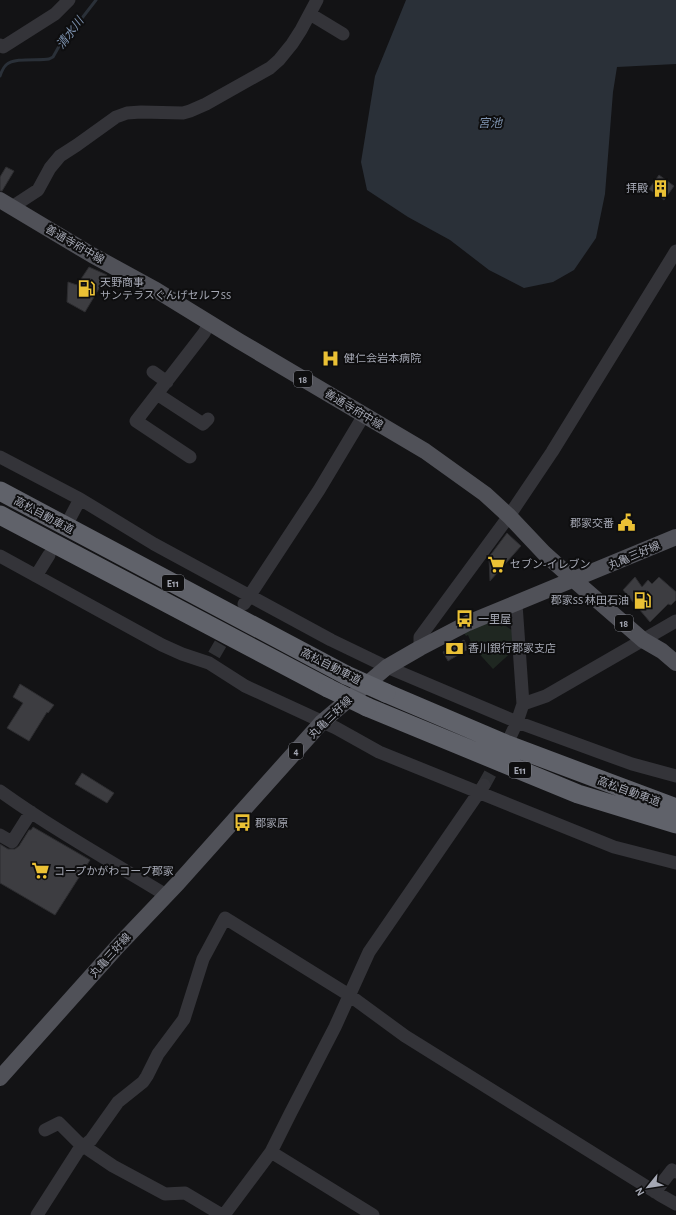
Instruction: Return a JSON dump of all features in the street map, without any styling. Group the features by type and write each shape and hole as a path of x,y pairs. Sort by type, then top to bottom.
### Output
{"highway":[{"name":"高松自動車道","path":"0,491 346,675 508,746 676,808"},
{"name":"高松自動車道","path":"0,516 367,707 578,794 676,824"}],"main road":[{"name":"善通寺府中線","path":"6,203 92,255 210,322 425,451 444,464 485,494 544,553 643,640 662,651 676,663"},
{"name":"丸亀三好線","path":"0,1078 322,722 387,667 468,623 676,537"}],"street":[{"path":"0,45 3,47 54,14 69,0"},
{"path":"6,203 38,190 50,168 60,156 116,117 127,113 183,113 190,111 206,104 270,68 279,60 292,44 317,0"},
{"path":"310,14 342,34"},
{"path":"420,648 420,637 508,516 552,452 676,252"},
{"path":"190,457 136,422 204,333 210,322"},
{"path":"153,372 167,382"},
{"path":"157,394 203,424 208,418"},
{"path":"246,600 319,490 364,415"},
{"path":"0,457 80,499 246,600 387,667 517,722 632,764 676,776"},
{"path":"69,520 80,499"},
{"path":"36,576 49,555"},
{"path":"0,556 162,645 182,654 212,659 245,686 342,731 380,752 481,789 614,847 676,863"},
{"path":"511,734 523,704 516,604"},
{"path":"523,704 546,696 676,621"},
{"path":"45,1130 59,1123 84,1146 113,1166 165,1194 185,1193 223,1215 271,1152 335,1027 369,952 481,789"},
{"path":"0,791 115,865 166,895"},
{"path":"0,835 12,842 31,812"},
{"path":"37,1215 78,1151 91,1140 118,1102 143,1082 158,1054 184,1019 203,960 225,918 349,995 405,1036 676,1204"},
{"path":"271,1152 373,1215"},
{"path":"655,1192 672,1170 676,1172"}],"shaded area":[{"path":"496,619 513,631 514,650 493,669 473,647 468,635 466,636 464,633"}],"water":[{"name":"宮池","path":"406,0 676,0 676,64 617,67 613,92 605,194 596,238 574,270 553,282 524,288 489,270 450,240 408,217 367,190 361,162 375,76"}],"building":[{"path":"6,167 14,171 2,191 0,191 0,177"},
{"name":"拝殿","path":"659,175 674,186 664,200 649,189"},
{"path":"89,267 107,275 85,312 67,302 68,282 77,285"},
{"name":"セブン-イレブン","path":"507,533 521,546 490,581 489,557"},
{"path":"635,577 642,587 648,580 652,584 659,577 676,592 676,600 671,605 668,604 650,622 623,590"},
{"path":"464,640 468,649 448,661 443,652"},
{"path":"20,684 54,705 48,713 47,712 29,741 7,728 23,703 13,697"},
{"path":"82,773 114,793 107,803 75,784"},
{"name":"コープかがわコープ郡家","path":"33,827 90,860 55,915 0,883 0,844 8,849 15,849"}],"waterway":[{"name":"清水川","path":"0,76 5,66 15,61 44,60 53,57 62,41 72,31 96,0"}],"tunnel":[{"path":"214,655 240,610"},
{"path":"484,785 501,754"}],"place":[{"name":"拝殿","path":"661,188"},
{"name":"天野商事 サンテラスぐんげセルフSS","path":"87,288"},
{"name":"健仁会岩本病院","path":"331,358"},
{"name":"郡家交番","path":"627,523"},
{"name":"セブン-イレブン","path":"497,564"},
{"name":"郡家SS 林田石油","path":"642,600"},
{"name":"一里屋","path":"465,619"},
{"name":"香川銀行郡家支店","path":"455,648"},
{"name":"郡家原","path":"242,823"},
{"name":"コープかがわコープ郡家","path":"41,871"}]}
